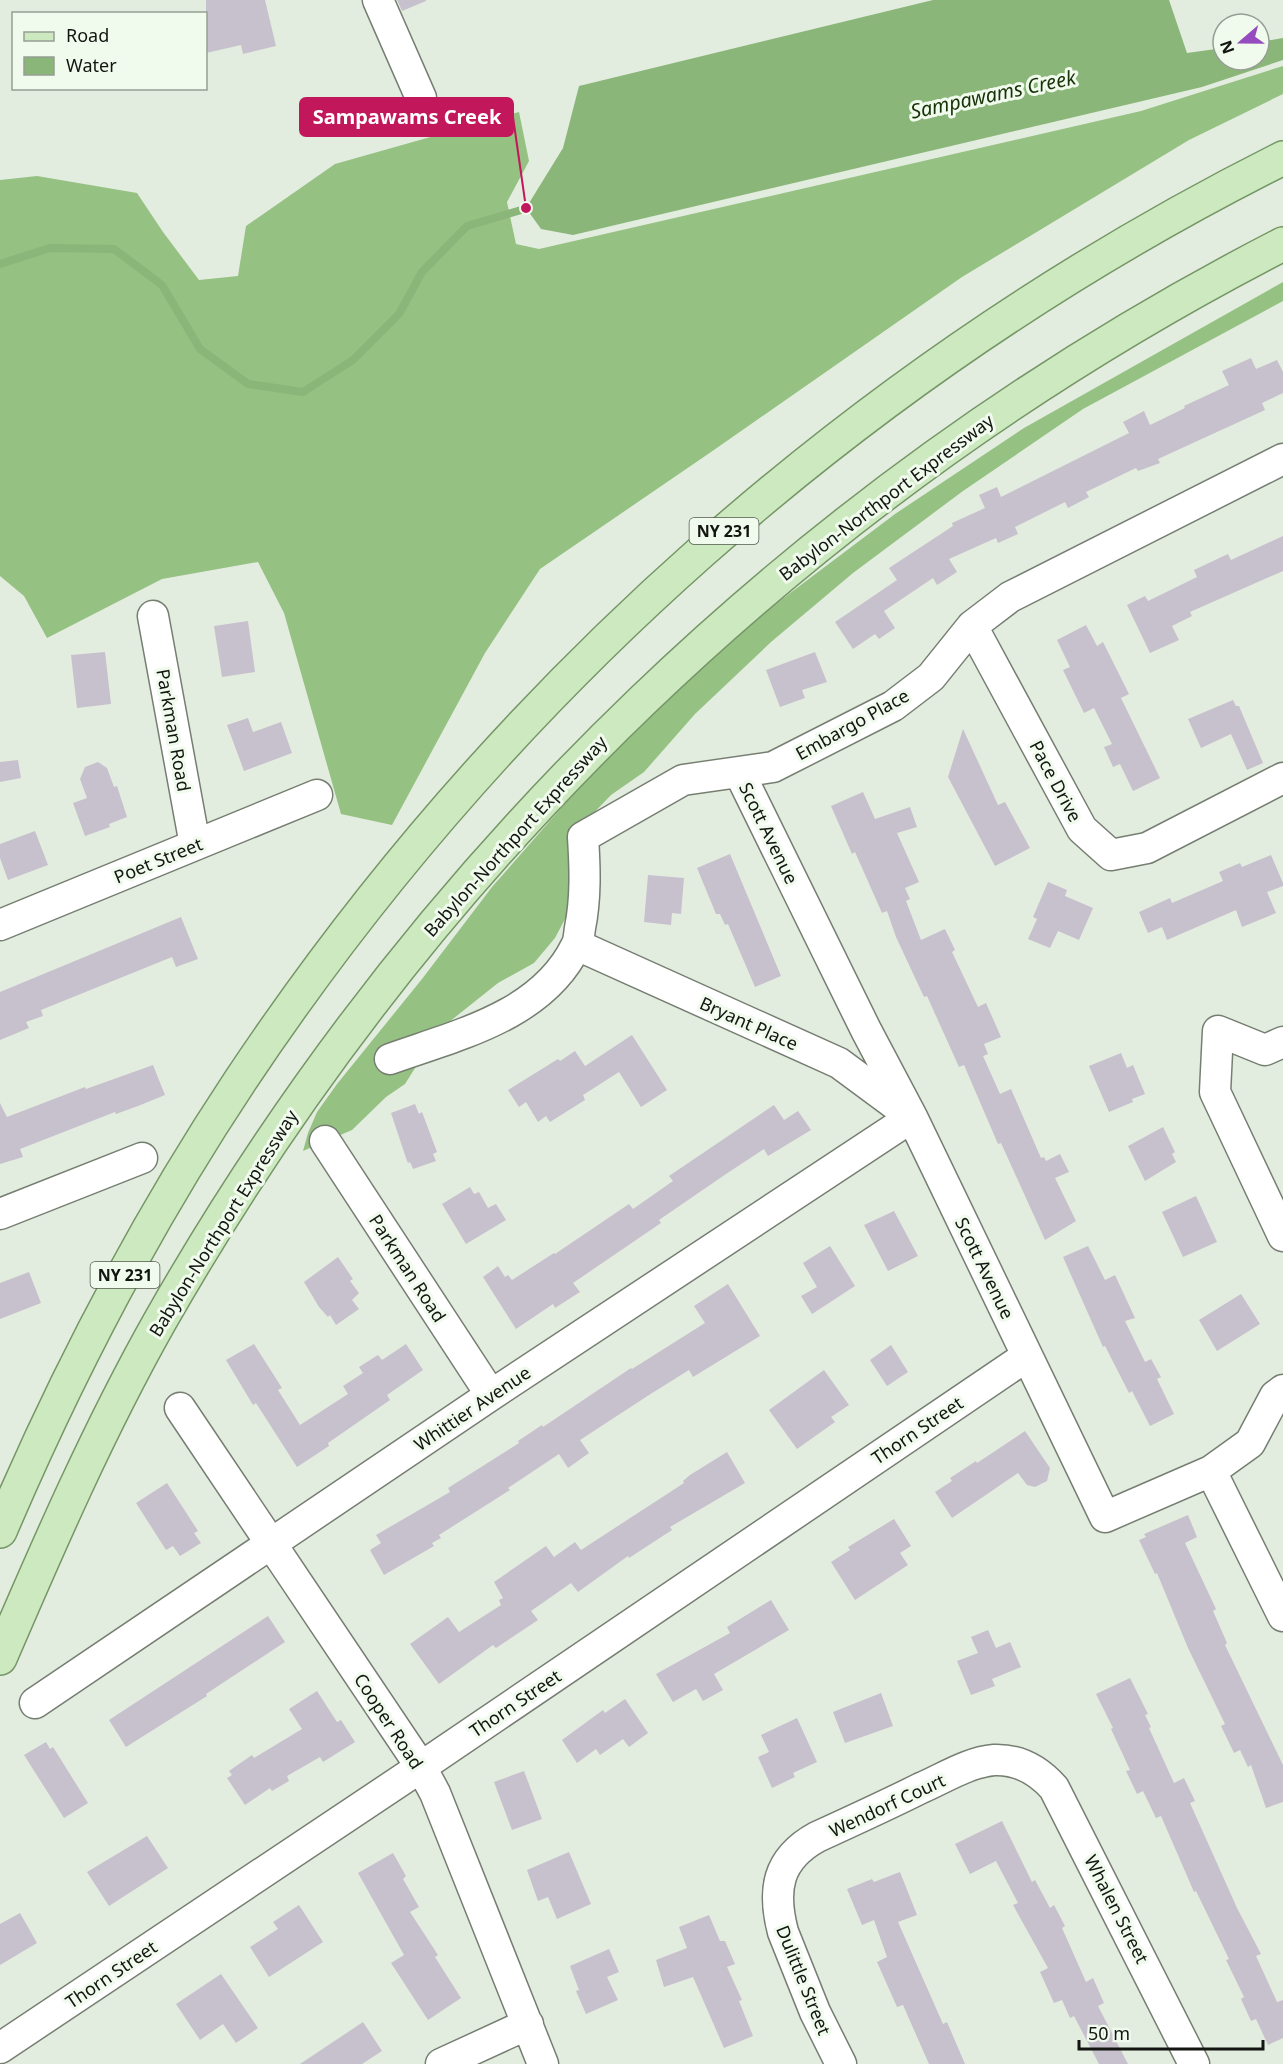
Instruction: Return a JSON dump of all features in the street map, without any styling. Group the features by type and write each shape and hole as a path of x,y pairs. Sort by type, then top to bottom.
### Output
{"main road":[{"name":"NY 231","path":"0,1531 40,1440 103,1315 168,1198 237,1084 324,962 414,849 495,754 580,664 680,569 784,480 891,397 1002,319 1118,247 1283,158"},
{"name":"Babylon-Northport Expressway","path":"0,1658 66,1509 119,1398 157,1326 222,1216 302,1095 439,916 513,833 598,743 663,680 772,583 842,526 933,458 1047,380 1220,276 1283,244"}],"street":[{"path":"378,0 421,98"},
{"name":"Embargo Place","path":"577,945 585,904 583,837 683,780 773,767 893,706 931,677 972,626 1010,597 1283,459"},
{"name":"Parkman Road","path":"153,616 195,845"},
{"name":"Pace Drive","path":"972,626 1082,830 1111,855 1148,848 1283,778"},
{"name":"Scott Avenue","path":"739,772 866,1030 912,1117 1105,1517 1211,1470"},
{"name":"Poet Street","path":"0,925 317,795"},
{"path":"390,1059 485,1025 528,1001 555,978 577,945"},
{"name":"Bryant Place","path":"577,945 839,1063 912,1117"},
{"path":"1283,1042 1265,1050 1218,1030 1215,1092 1283,1236"},
{"name":"Whittier Avenue","path":"35,1703 491,1395 912,1117"},
{"name":"Parkman Road","path":"326,1142 491,1395"},
{"path":"0,1214 142,1158"},
{"name":"Thorn Street","path":"0,2048 421,1767 1027,1356"},
{"path":"1283,1390 1275,1396 1250,1443 1211,1470 1283,1616"},
{"name":"Cooper Road","path":"180,1408 421,1767 435,1793 543,2064"},
{"name":"Wendorf Court","path":"777,1893 783,1869 790,1858 807,1842 971,1765 993,1760 1026,1765"},
{"name":"Whalen Street","path":"1026,1765 1046,1779 1067,1810 1194,2064"},
{"name":"Dulittle Street","path":"777,1893 779,1919 783,1932 815,2012 841,2064"},
{"path":"441,2064 528,2024"}],"shaded area":[{"path":"1283,66 1283,94 1189,140 962,277 540,569 485,653 392,825 341,814 284,613 258,562 162,579 47,638 24,596 0,576 0,180 37,176 137,193 199,280 238,276 246,226 335,164 519,112 529,161 507,202 516,244 539,249 1141,111 1264,72 1271,72 1271,70"},
{"path":"1283,282 1283,301 1083,409 963,491 853,573 771,642 695,714 644,772 611,795 584,823 575,900 555,938 534,963 498,983 439,1030 405,1084 386,1097 352,1130 303,1151 317,1112 337,1084 422,979 492,887 590,775 725,642 895,514 1024,428"}],"water":[{"path":"933,0 1169,0 1187,53 1211,50 1211,72 1247,72 1202,87 573,235 541,229 526,208 563,148 579,86"},
{"path":"1283,38 1283,60 1271,64 1271,40"}],"building":[{"path":"206,0 265,0 276,46 243,54 241,45 207,53"},
{"path":"397,0 426,0 426,1 402,11"},
{"path":"1251,358 1256,369 1277,360 1283,372 1283,393 1262,403 1265,410 1158,459 1160,463 1138,471 1136,468 1086,492 1089,497 1068,508 1065,502 1015,527 1018,534 998,543 996,538 949,559 957,572 937,585 933,578 884,611 895,628 879,639 875,634 853,649 835,622 897,580 889,568 953,526 952,523 985,508 979,495 997,487 1001,497 1129,433 1123,422 1144,411 1150,425 1185,408 1184,406 1229,385 1222,371"},
{"path":"1283,536 1283,571 1190,612 1192,616 1172,626 1179,640 1150,653 1127,605 1145,596 1148,601 1197,577 1194,570 1228,554 1231,560"},
{"path":"248,621 255,672 222,677 214,626"},
{"path":"1086,625 1097,646 1103,642 1129,694 1121,698 1160,778 1133,791 1120,764 1113,767 1104,747 1112,744 1094,708 1084,713 1063,670 1070,667 1057,640"},
{"path":"105,652 111,704 77,708 71,655"},
{"path":"815,652 827,682 802,690 805,698 780,707 766,670"},
{"path":"1233,700 1236,706 1239,706 1263,763 1247,770 1231,734 1201,748 1188,719"},
{"path":"248,718 253,732 281,722 292,753 244,771 227,725"},
{"path":"963,729 998,805 1005,802 1030,848 995,866 948,777"},
{"path":"18,760 21,778 0,782 0,762"},
{"path":"98,762 107,768 114,787 117,786 127,817 109,824 110,827 85,836 73,803 87,798 80,779 85,767"},
{"path":"863,792 875,819 910,807 917,827 897,833 919,882 905,888 910,899 906,901 921,940 945,929 955,950 952,952 978,1007 986,1003 1001,1037 984,1044 988,1054 983,1056 1000,1094 1011,1089 1041,1158 1044,1157 1046,1161 1060,1154 1069,1172 1055,1178 1076,1221 1045,1240 1001,1143 998,1144 964,1065 959,1067 927,996 924,997 896,937 887,911 882,913 855,852 852,854 831,806"},
{"path":"35,831 48,865 8,880 0,858 0,844"},
{"path":"730,854 781,976 755,987 728,924 725,925 720,914 716,914 697,868"},
{"path":"1271,855 1283,883 1283,886 1267,892 1276,913 1242,927 1236,910 1167,940 1162,927 1148,933 1139,912 1170,898 1172,903 1223,881 1219,872 1240,863 1242,867"},
{"path":"648,875 684,878 681,914 672,913 671,925 644,922"},
{"path":"1048,882 1067,890 1065,896 1093,908 1079,940 1058,931 1050,948 1028,939 1037,919 1033,917"},
{"path":"181,917 198,959 176,967 172,957 41,1010 43,1016 26,1022 29,1028 0,1040 0,992"},
{"path":"632,1035 667,1090 641,1107 619,1072 583,1095 585,1100 550,1122 546,1116 538,1122 526,1102 519,1107 508,1090 575,1051 585,1066"},
{"path":"1121,1053 1127,1068 1133,1065 1145,1094 1109,1112 1089,1066"},
{"path":"153,1065 165,1095 20,1149 23,1157 0,1164 0,1103 7,1117 85,1087 86,1089"},
{"path":"415,1104 419,1114 422,1112 437,1152 433,1154 436,1161 413,1169 406,1158 391,1113"},
{"path":"774,1105 784,1120 798,1111 811,1130 768,1156 764,1149 726,1174 659,1220 661,1223 573,1283 580,1292 555,1308 553,1304 516,1329 483,1277 498,1266 505,1277 508,1275 512,1280 629,1204 633,1209 673,1181 669,1176"},
{"path":"1163,1127 1175,1152 1172,1154 1176,1162 1145,1181 1128,1146"},
{"path":"470,1187 474,1194 479,1192 488,1208 496,1204 506,1220 466,1244 442,1204"},
{"path":"1196,1196 1217,1242 1183,1257 1162,1212"},
{"path":"894,1211 918,1256 888,1271 864,1225"},
{"path":"830,1246 855,1286 812,1314 801,1296 817,1287 803,1263"},
{"path":"1088,1246 1105,1280 1115,1275 1135,1318 1125,1321 1145,1362 1151,1359 1161,1377 1157,1379 1174,1414 1150,1426 1132,1391 1129,1393 1105,1346 1103,1347 1063,1257"},
{"path":"338,1257 353,1279 350,1281 359,1293 352,1300 359,1309 336,1325 330,1315 328,1317 319,1307 304,1282"},
{"path":"29,1272 41,1303 0,1319 0,1283"},
{"path":"728,1284 760,1336 693,1377 689,1370 649,1395 580,1440 589,1453 568,1468 559,1454 508,1488 510,1490 439,1535 441,1538 432,1543 434,1546 384,1575 370,1550 381,1543 376,1535 450,1492 448,1488 519,1443 518,1441 542,1425 543,1427 631,1368 705,1323 694,1306"},
{"path":"1241,1294 1260,1324 1217,1351 1199,1320"},
{"path":"254,1344 282,1388 278,1390 300,1425 348,1394 343,1386 363,1373 359,1367 378,1355 382,1360 406,1344 423,1370 387,1395 390,1400 297,1467 256,1403 253,1405 226,1360"},
{"path":"891,1345 908,1372 887,1386 870,1360"},
{"path":"824,1370 849,1405 831,1417 835,1422 797,1449 769,1410"},
{"path":"1025,1431 1050,1468 1047,1481 1035,1487 1027,1485 1018,1473 952,1518 935,1492 952,1481 950,1478"},
{"path":"727,1452 745,1483 670,1527 672,1530 629,1558 628,1556 578,1592 571,1583 531,1611 538,1620 496,1648 493,1645 439,1684 410,1644 448,1617 459,1632 501,1605 499,1600 503,1598 494,1582 546,1546 554,1557 575,1542 581,1550"},
{"path":"167,1483 198,1531 194,1533 201,1543 180,1556 173,1546 166,1550 136,1503"},
{"path":"1188,1515 1197,1537 1185,1543 1216,1609 1213,1611 1227,1643 1225,1645 1283,1765 1283,1802 1266,1808 1251,1765 1248,1767 1240,1750 1234,1753 1221,1726 1225,1724 1188,1648 1157,1573 1155,1574 1139,1540 1146,1537 1144,1534"},
{"path":"894,1519 911,1546 900,1553 908,1565 855,1600 831,1562 850,1550 848,1547"},
{"path":"771,1600 789,1630 714,1674 723,1690 703,1701 696,1689 673,1702 656,1674 730,1633 727,1627"},
{"path":"268,1616 285,1642 206,1694 207,1696 126,1747 109,1720"},
{"path":"988,1630 996,1648 1010,1642 1021,1667 992,1679 995,1686 971,1695 957,1661 978,1653 971,1637"},
{"path":"1130,1678 1148,1714 1145,1715 1151,1727 1149,1728 1174,1783 1184,1778 1195,1801 1190,1803 1237,1908 1261,1954 1256,1956 1277,2002 1283,2000 1283,2038 1268,2045 1256,2019 1251,2021 1241,1999 1244,1997 1226,1960 1229,1959 1196,1891 1194,1892 1161,1816 1156,1818 1143,1791 1137,1794 1126,1771 1130,1770 1111,1729 1113,1728 1096,1694"},
{"path":"317,1691 337,1722 341,1720 355,1742 323,1762 320,1757 287,1776 289,1781 272,1791 270,1788 245,1805 227,1778 232,1775 229,1771 252,1755 254,1758 302,1729 289,1709"},
{"path":"881,1693 893,1726 845,1743 833,1712"},
{"path":"625,1699 648,1733 629,1747 623,1739 600,1755 596,1749 577,1763 562,1740 603,1710 605,1713"},
{"path":"797,1718 817,1762 793,1773 795,1777 772,1788 758,1757 769,1752 761,1735"},
{"path":"46,1742 50,1749 53,1747 88,1803 64,1818 24,1755"},
{"path":"524,1771 542,1819 512,1830 494,1782"},
{"path":"1002,1821 1032,1882 1035,1880 1050,1908 1054,1905 1065,1926 1062,1928 1086,1982 1093,1978 1104,2003 1098,2006 1128,2064 1099,2064 1074,2016 1070,2018 1062,2000 1054,2003 1040,1972 1048,1968 1013,1905 1018,1903 996,1861 970,1874 955,1844"},
{"path":"147,1836 168,1868 109,1906 87,1872"},
{"path":"569,1852 591,1904 557,1919 548,1897 538,1901 527,1870"},
{"path":"393,1853 406,1876 403,1879 419,1907 410,1912 438,1955 435,1957 461,1998 428,2020 391,1963 404,1955 358,1873"},
{"path":"900,1872 917,1915 898,1922 943,2024 947,2022 965,2064 929,2064 903,2005 897,2007 877,1962 887,1957 874,1920 862,1925 847,1889 872,1879 874,1882"},
{"path":"299,1905 323,1942 269,1977 250,1947 278,1929 273,1922"},
{"path":"20,1913 37,1943 0,1965 0,1924"},
{"path":"709,1915 720,1941 725,1941 735,1964 727,1967 742,2000 739,2001 753,2036 724,2048 693,1977 664,1987 656,1960 687,1948 679,1927"},
{"path":"609,1949 619,1972 607,1977 618,2000 586,2014 576,1991 579,1990 570,1966"},
{"path":"221,1974 258,2028 236,2043 223,2024 200,2040 176,2004"},
{"path":"363,2022 382,2051 362,2064 300,2064"}],"waterway":[{"name":"Sampawams Creek","path":"0,264 50,248 114,249 162,285 200,349 248,384 303,392 353,360 399,314 422,272 467,226 535,206"}],"place":[{"name":"Sampawams Creek","path":"526,208"}]}
